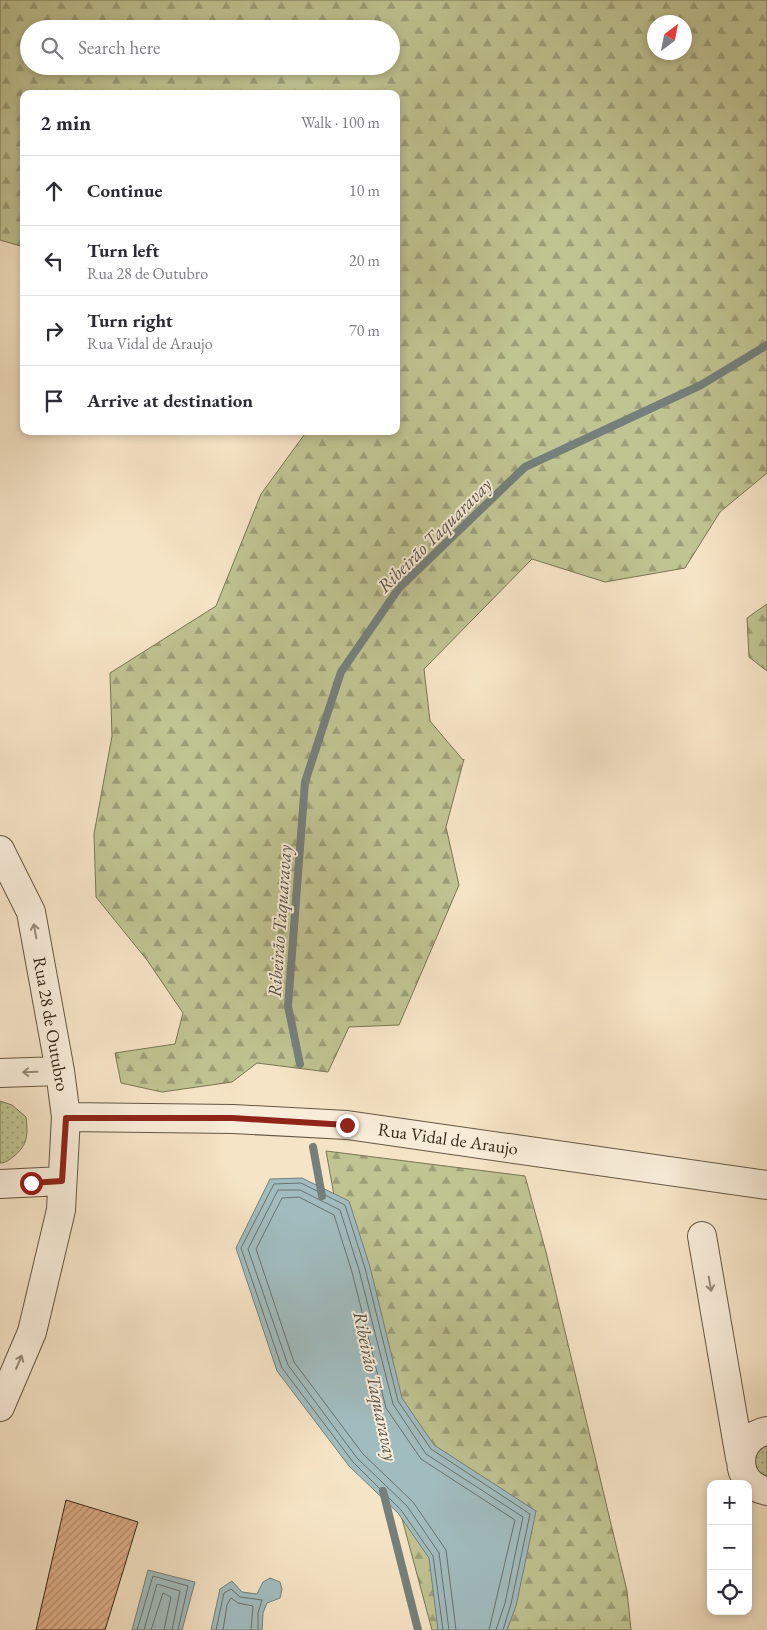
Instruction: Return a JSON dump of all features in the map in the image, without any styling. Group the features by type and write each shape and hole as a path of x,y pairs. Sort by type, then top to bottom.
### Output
{"street":[{"name":"Rua 28 de Outubro","path":"0,850 31,912 60,1071 66,1118 61,1210 32,1332 0,1407"},
{"path":"0,1074 60,1071"},
{"name":"Rua Vidal de Araujo","path":"66,1118 233,1118 347,1125 767,1185"},
{"path":"0,1184 62,1181"},
{"path":"702,1236 740,1458 745,1477 752,1485 767,1491"},
{"path":"740,1458 742,1448 748,1440 756,1434 767,1431"}],"green space":[{"path":"0,0 767,0 767,473 720,512 685,568 605,582 532,559 424,669 430,721 464,759 446,827 459,885 399,1025 349,1027 328,1072 257,1063 232,1082 162,1092 121,1083 115,1053 175,1044 183,1013 147,960 96,897 94,834 112,736 110,673 216,606 261,494 304,435 400,435 400,90 20,90 20,246 0,240"},
{"path":"767,604 767,671 749,657 747,618"},
{"path":"0,1101 12,1105 26,1117 27,1129 26,1139 19,1152 9,1160 0,1163"},
{"path":"326,1151 525,1176 546,1252 627,1591 631,1630 432,1630 373,1411"},
{"path":"767,1443 767,1479 758,1475 754,1456"}],"water":[{"path":"302,1178 349,1201 370,1267 402,1398 434,1445 536,1511 516,1606 507,1630 438,1630 429,1558 398,1513 349,1466 277,1371 236,1248 270,1179"},
{"path":"148,1570 195,1582 182,1630 132,1630"},
{"path":"270,1578 280,1582 282,1589 280,1598 267,1603 263,1613 262,1630 211,1630 220,1589 232,1581 242,1592 257,1594 263,1582"}],"building":[{"path":"66,1500 138,1522 105,1630 36,1630"}],"waterway":[{"name":"Ribeirão Taquaravay","path":"300,1064 288,1006 305,782 341,672 399,588 525,467 701,385 767,345"},
{"name":"Ribeirão Taquaravay","path":"313,1147 322,1196"},
{"name":"Ribeirão Taquaravay","path":"383,1491 418,1630"}],"route":[{"path":"31,1183 62,1181 66,1118 233,1118 347,1125"}]}
